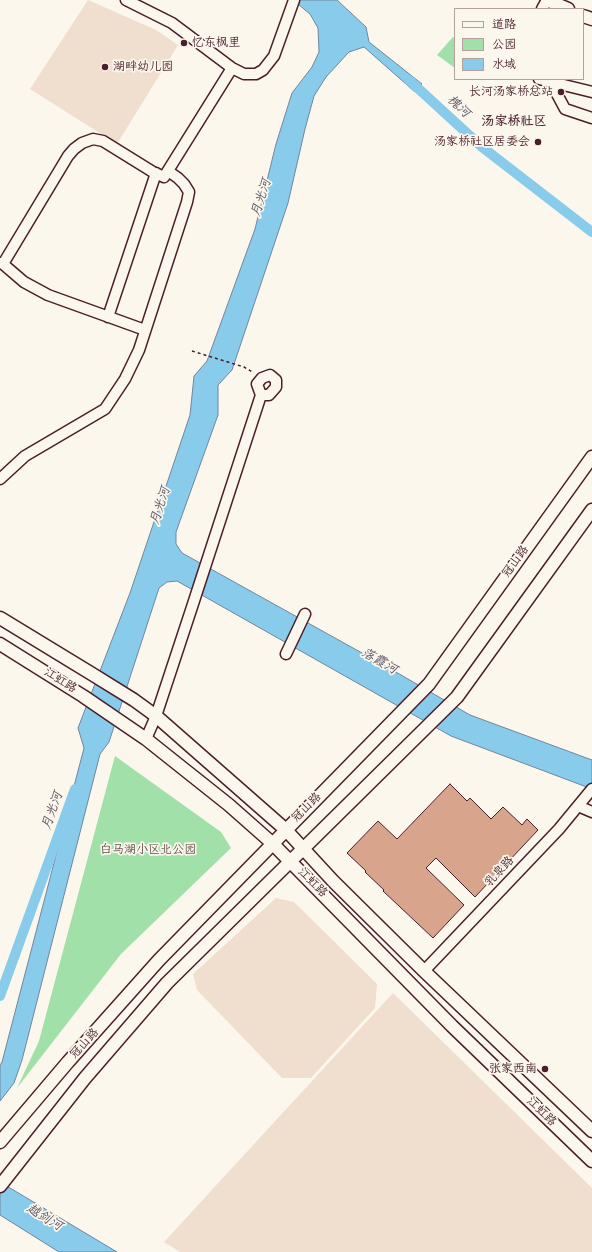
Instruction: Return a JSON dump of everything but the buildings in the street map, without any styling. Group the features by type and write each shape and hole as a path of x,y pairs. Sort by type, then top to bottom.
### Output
{"main road":[{"path":"547,0 566,8"},
{"name":"冠山路","path":"0,1142 68,1062 159,960 429,684 592,456"},
{"name":"冠山路","path":"1,1184 85,1078 167,983 457,697 592,510"},
{"name":"江虹路","path":"0,618 134,700 156,716 286,830 424,971 592,1131"},
{"name":"江虹路","path":"0,644 83,696 146,739 272,843 452,1026 592,1161"}],"street":[{"path":"126,0 172,23 232,68 244,74 256,74 263,70 274,56 294,0"},
{"path":"145,330 48,295 24,282 2,263 68,156 74,149 82,143 93,139 103,141 156,174 164,177 232,68"},
{"path":"544,80 592,92"},
{"path":"550,81 565,109 592,118"},
{"path":"0,479 25,456 105,409 125,379 139,350 188,197 189,192 184,184 168,172"},
{"path":"108,317 156,174"},
{"path":"146,739 156,716 261,395 257,384 262,378 270,375 276,380 276,387 269,394 261,395"},
{"path":"286,654 305,614"},
{"name":"乳泉路","path":"424,971 559,829 590,792"},
{"path":"578,806 592,812"}],"path":[{"path":"192,351 244,367 262,378"}],"shaded area":[{"name":"湖畔幼儿园","path":"88,0 156,30 178,45 117,144 30,89"},
{"path":"276,898 294,902 377,984 375,1008 311,1078 282,1078 197,990 193,974"},
{"path":"393,993 592,1188 592,1252 180,1252 164,1242"}],"green space":[{"path":"453,37 454,38 454,67 437,55"},
{"name":"白马湖小区北公园","path":"115,756 221,832 231,848 121,954 17,1088 39,1041"}],"water":[{"path":"293,0 337,0 366,27 369,42 422,84 415,92 364,47 349,52 326,77 314,96 288,203 232,370 218,385 218,415 176,532 176,544 182,553 389,668 470,715 592,760 592,789 451,736 177,581 167,582 159,588 109,742 100,754 22,1060 14,1083 0,1101 0,1065 84,748 78,728 130,593 190,415 194,376 207,361 255,229 276,144 292,93 312,67 319,52 318,28 310,14"},
{"name":"越剑河","path":"0,1182 117,1252 59,1252 0,1215"}],"waterway":[{"name":"槐河","path":"409,80 482,147 592,232"},
{"name":"月光河","path":"0,996 75,789"}],"place":[{"name":"忆东枫里","path":"184,43"},
{"name":"湖畔幼儿园","path":"105,67"},
{"name":"长河汤家桥总站","path":"561,92"},
{"name":"汤家桥社区居委会","path":"538,142"},
{"name":"张家西南","path":"545,1069"}],"district":[{"name":"汤家桥社区","path":"514,122"}],"water label":[{"name":"落霞河","path":"379,662"}]}
